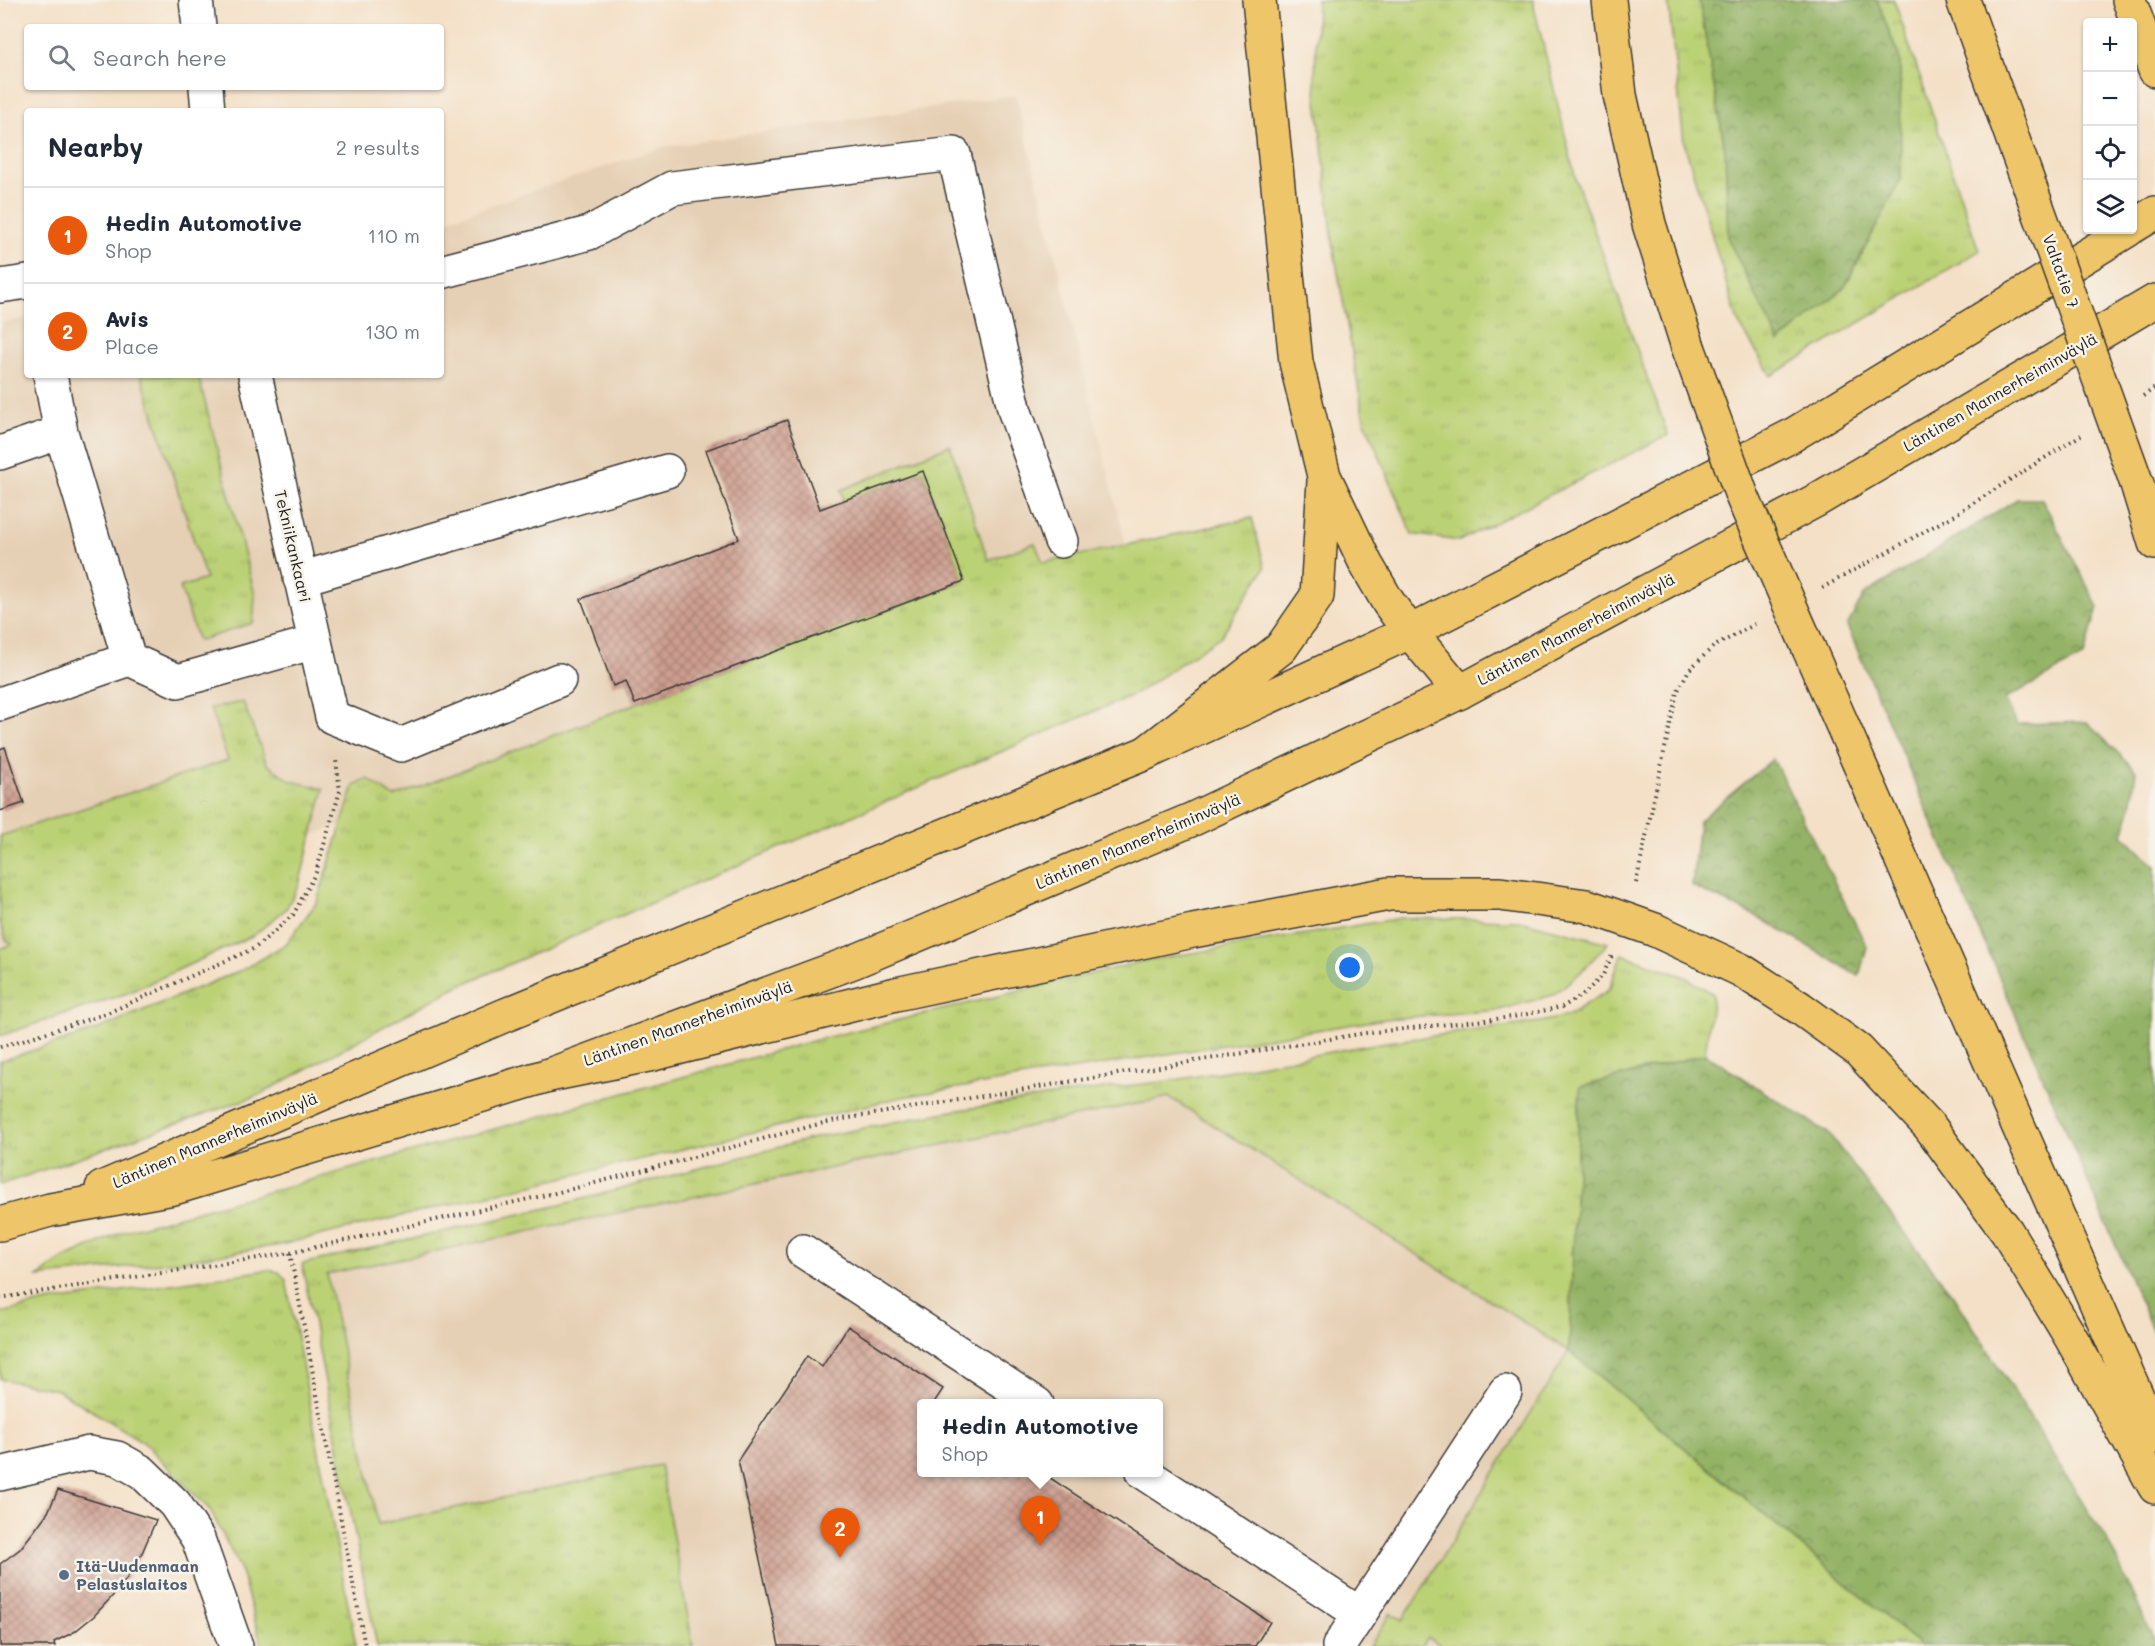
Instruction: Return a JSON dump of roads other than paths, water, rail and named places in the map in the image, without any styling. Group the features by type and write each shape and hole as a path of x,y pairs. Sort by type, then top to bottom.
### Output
{"main road":[{"path":"1259,0 1296,362 1324,476 1366,564 1389,602 1410,632 1460,692"},
{"path":"1609,0 1620,95 1649,224 1687,344 1742,496 2155,1437"},
{"name":"Valtatie 7","path":"1963,0 2137,484 2155,543"},
{"path":"2129,0 2155,70"},
{"path":"2137,224 2155,213"},
{"name":"Läntinen Mannerheiminväylä","path":"50,1210 503,1016 1146,753 1410,632 1791,436 2121,234"},
{"name":"Läntinen Mannerheiminväylä","path":"0,1224 50,1210 174,1188 549,1076 853,962 1193,819 1460,692 1815,501 2155,301"},
{"path":"1146,753 1281,648 1317,597 1324,476"},
{"path":"549,1076 653,1054 896,994 1193,931 1389,894 1500,894 1587,906 1655,930 1742,970 1858,1050 1930,1127 2007,1232 2070,1336 2155,1487"}],"street":[{"path":"196,0 199,24"},
{"path":"206,90 208,108"},
{"path":"444,271 589,233 672,188 954,154 1015,412 1061,541"},
{"path":"0,286 24,282"},
{"path":"51,378 61,432 129,659"},
{"name":"Tekniikankaari","path":"256,378 332,717 400,746 559,680"},
{"path":"0,453 61,432"},
{"path":"300,579 667,471"},
{"path":"0,704 129,659 178,681 315,642"},
{"path":"803,1251 1029,1399"},
{"path":"1339,1646 1505,1392"},
{"path":"0,1474 89,1453 117,1458 142,1472 175,1504 198,1539 227,1643"},
{"path":"1149,1477 1360,1614"}],"place":[{"name":"Hedin Automotive","path":"1040,1546"},
{"name":"Avis","path":"840,1558"},
{"name":"Itä-Uudenmaan Pelastuslaitos","path":"64,1575"}]}
